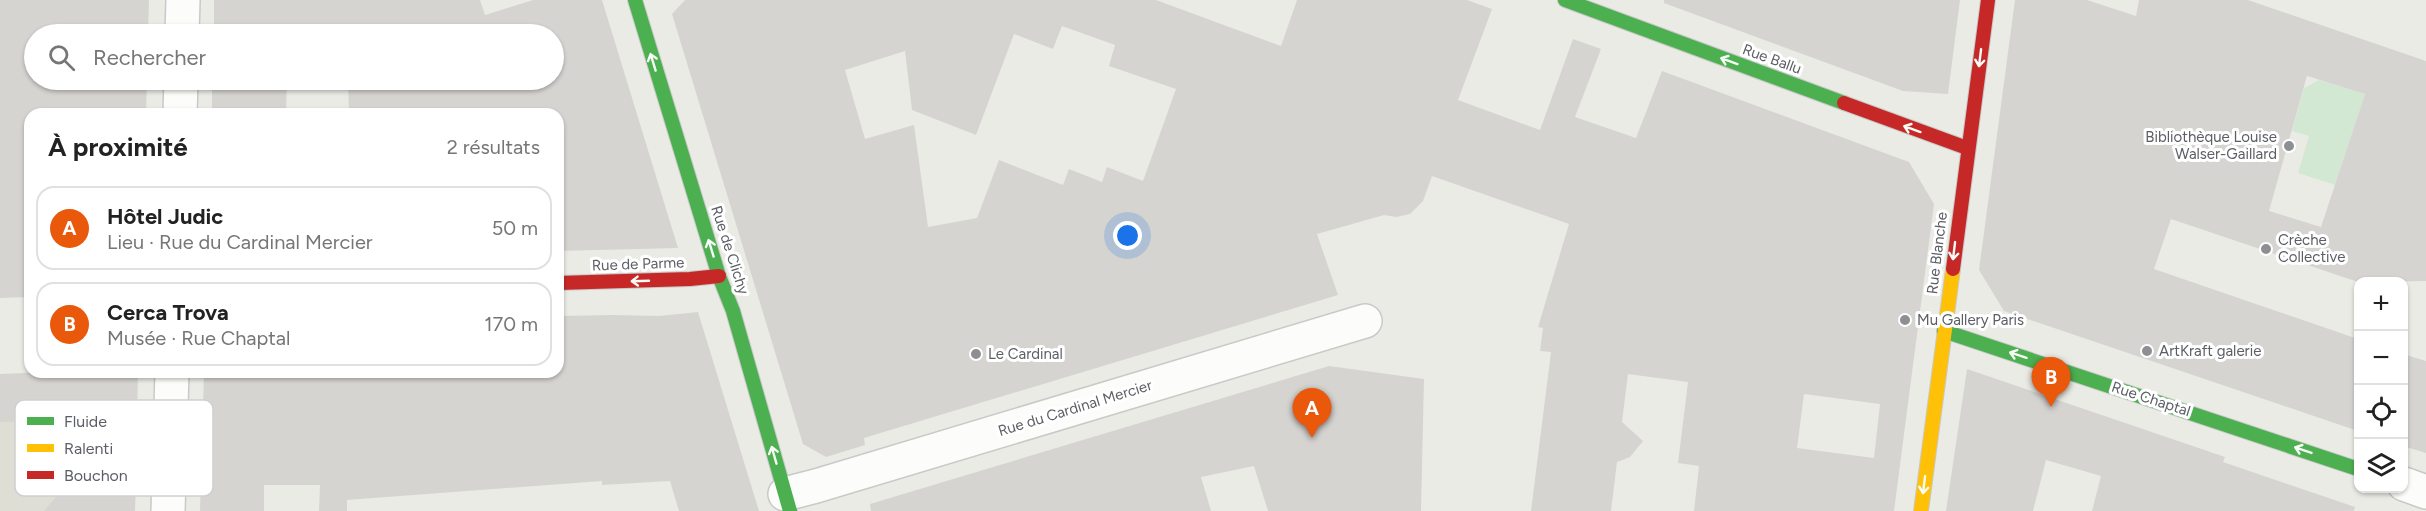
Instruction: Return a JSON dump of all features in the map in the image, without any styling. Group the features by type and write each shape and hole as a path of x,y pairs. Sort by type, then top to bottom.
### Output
{"street":[{"path":"182,24 183,0"},
{"name":"Rue de Clichy","path":"635,0 719,276 733,311 788,502"},
{"name":"Rue Ballu","path":"1565,0 1967,148"},
{"name":"Rue Blanche","path":"1921,511 1988,0"},
{"path":"180,108 181,90"},
{"name":"Rue de Parme","path":"564,283 719,276"},
{"name":"Rue du Cardinal Mercier","path":"788,502 816,486 1365,321"},
{"name":"Rue Chaptal","path":"1944,331 2354,468"},
{"path":"171,400 172,378"},
{"path":"2408,486 2426,492"},
{"path":"168,496 168,511"}],"shaded area":[{"path":"0,404 15,404 15,496 135,496 135,511 0,511"}],"green space":[{"path":"2319,80 2365,94 2335,185 2298,173 2309,136 2292,131 2304,88"}],"building":[{"path":"0,0 149,0 148,24 24,24 24,90 147,90 146,108 24,108 24,297 0,298"},
{"path":"214,0 480,0 485,15 533,0 602,0 678,248 564,251 564,108 349,108 348,90 564,90 564,24 214,24"},
{"path":"685,0 1156,0 1281,46 1297,0 1467,0 1492,9 1458,100 1540,130 1573,39 1601,49 1575,117 1636,138 1662,71 1909,162 1934,204 1894,511 1694,511 1699,466 1678,463 1688,382 1628,374 1622,422 1643,441 1630,457 1617,462 1611,511 1531,511 1551,352 1540,351 1543,328 1538,327 1569,224 1432,176 1423,201 1410,214 1396,217 1384,215 1317,234 1338,295 864,438 865,445 826,457 803,444 672,14","holes":["1062,26 1115,45 1109,66 1176,89 1143,181 1107,167 1102,182 1069,169 1063,185 999,160 977,218 928,227 914,125 865,139 845,70 905,51 912,110 976,135 1014,34 1053,49","1804,394 1880,404 1874,458 1797,448"]},
{"path":"1664,0 1960,0 1948,94 1903,91 1664,3"},
{"path":"2015,0 2087,0 2136,16 2139,0 2248,0 2426,61 2426,281 2408,281 2408,277 2354,277 2354,281 2171,219 2154,269 2354,338 2354,430 2004,311 1979,270","holes":["2307,76 2365,94 2321,227 2269,211"]},
{"path":"212,90 287,90 286,108 212,108"},
{"path":"698,312 759,511 679,511 670,481 602,485 602,481 347,500 347,511 319,511 320,485 264,485 264,511 200,511 200,496 213,496 213,400 203,400 204,378 564,378 564,316 659,316"},
{"path":"2408,356 2426,361 2426,453 2408,448"},
{"path":"1329,366 1424,379 1421,511 1268,511 1254,466 1201,477 1211,511 871,511 870,504"},
{"path":"1967,369 2225,457 2223,462 2355,507 2354,511 2092,511 2101,476 2046,460 2033,511 1946,511"},
{"path":"24,373 24,378 138,378 137,400 15,400 15,422 0,422 0,374"},
{"path":"57,496 135,496 135,511 44,511"}],"traffic: fast":[{"path":"635,0 719,276 733,311 790,511"},
{"path":"1565,0 1844,103"},
{"path":"1944,331 2354,468"}],"traffic: slow":[{"path":"1921,511 1953,269"}],"traffic: jam":[{"path":"1953,269 1988,0"},
{"path":"1844,103 1967,148"},
{"path":"564,283 719,276"}],"place":[{"name":"Bibliothèque Louise Walser-Gaillard","path":"2289,146"},
{"name":"Crèche Collective","path":"2266,249"},
{"name":"Mu Gallery Paris","path":"1905,320"},
{"name":"ArtKraft galerie","path":"2147,351"},
{"name":"Le Cardinal","path":"976,354"},
{"name":"Cerca Trova","path":"2051,407"},
{"name":"Hôtel Judic","path":"1312,438"}]}
